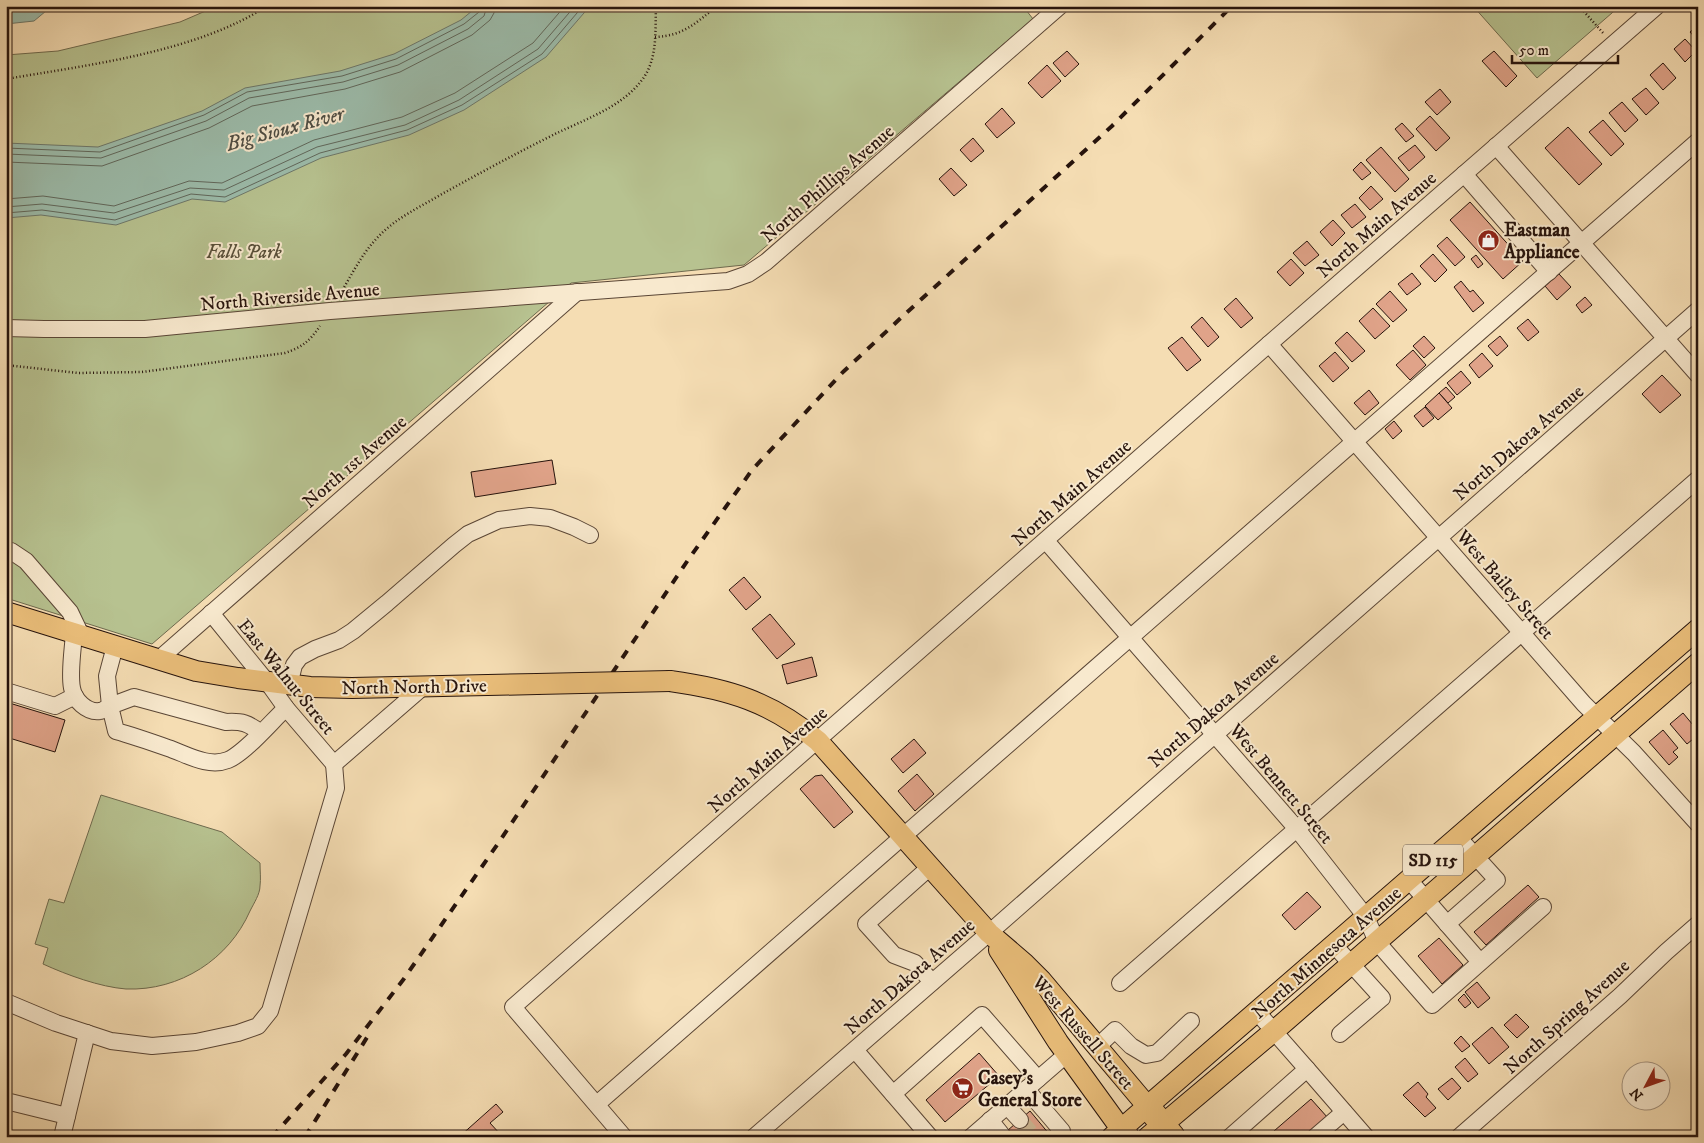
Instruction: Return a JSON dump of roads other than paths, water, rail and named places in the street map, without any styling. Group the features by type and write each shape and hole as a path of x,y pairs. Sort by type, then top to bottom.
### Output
{"highway":[{"name":"West Russell Street","path":"1148,1107 1162,1133"}],"main road":[{"name":"North North Drive","path":"6,612 196,671 289,685 352,688 670,681 706,686 750,699 775,710 798,724 818,741"},
{"name":"North Minnesota Avenue","path":"1120,1134 1148,1107 1698,629"},
{"name":"North Minnesota Avenue","path":"1162,1133 1274,1031 1698,663"},
{"name":"West Russell Street","path":"818,741 988,933 1041,980 1148,1107"},
{"name":"West Russell Street","path":"988,933 1042,1019 1120,1134"}],"street":[{"name":"North Phillips Avenue","path":"577,292 728,281 748,274 766,262 1060,6"},
{"name":"North Main Avenue","path":"596,1104 513,1008 1657,6"},
{"path":"624,1137 596,1104 1698,142"},
{"path":"1496,146 1698,375"},
{"path":"1464,174 1549,272"},
{"name":"North Riverside Avenue","path":"6,328 146,329 330,311 577,292"},
{"name":"North 1st Avenue","path":"158,660 577,292"},
{"name":"North Dakota Avenue","path":"754,1137 1439,539 1698,310"},
{"name":"West Bailey Street","path":"1269,344 1584,704 1616,734 1698,824"},
{"path":"1120,984 1698,479"},
{"path":"289,685 294,666 300,657 339,640 353,631 468,534 499,520 530,516 550,518 590,535"},
{"name":"West Bennett Street","path":"1046,541 1297,829 1366,918 1376,942 1432,1005 1480,962"},
{"path":"6,550 11,551 26,561 70,612 78,634 72,687 75,696 87,709 100,711 134,697 226,722 249,724 261,732"},
{"name":"East Walnut Street","path":"211,613 286,708 334,764"},
{"path":"115,646 107,676 110,706 116,731 193,758 210,762 221,762 230,760 242,751 286,708"},
{"path":"6,1002 56,1023 111,1041 152,1046 196,1042 238,1033 258,1026 270,1012 336,788 334,764 424,686"},
{"path":"6,692 55,706 75,696"},
{"path":"1447,924 1497,880 1458,837"},
{"path":"930,867 866,924 894,955 915,963 932,982"},
{"path":"1410,880 1480,962 1543,907"},
{"name":"North Spring Avenue","path":"1459,1137 1620,996 1698,924"},
{"path":"1334,945 1382,998 1340,1034"},
{"path":"1257,1012 1366,1137"},
{"path":"893,1094 982,1015 1032,1084 1062,1131 1056,1137"},
{"path":"1097,1047 1116,1030 1131,1046 1146,1055 1158,1053 1191,1021"},
{"path":"62,1137 87,1033"},
{"path":"855,1050 930,1137"},
{"path":"974,1136 1067,1054"},
{"path":"1230,1137 1307,1069"},
{"path":"6,1101 67,1116"},
{"path":"1007,1106 1020,1120"},
{"path":"1314,1137 1344,1112"},
{"path":"990,1120 1002,1135"}],"water":[{"path":"6,6 52,6 34,21 6,24"},
{"name":"Big Sioux River","path":"478,6 590,6 546,57 464,110 409,135 321,158 225,202 192,199 116,225 41,215 6,218 6,143 98,147 202,111 245,88 340,71 394,54 461,20"}],"tunnel":[{"path":"1020,1120 1034,1137"}],"railway":[{"path":"272,1137 346,1054 403,980 497,845 688,560 752,470 843,372 1112,126 1232,6"},
{"path":"305,1137 371,1031"}],"place":[{"name":"Eastman Appliance","path":"1488,240"},
{"name":"Casey's General Store","path":"962,1088"}],"park label":[{"name":"Falls Park","path":"244,251"}]}
